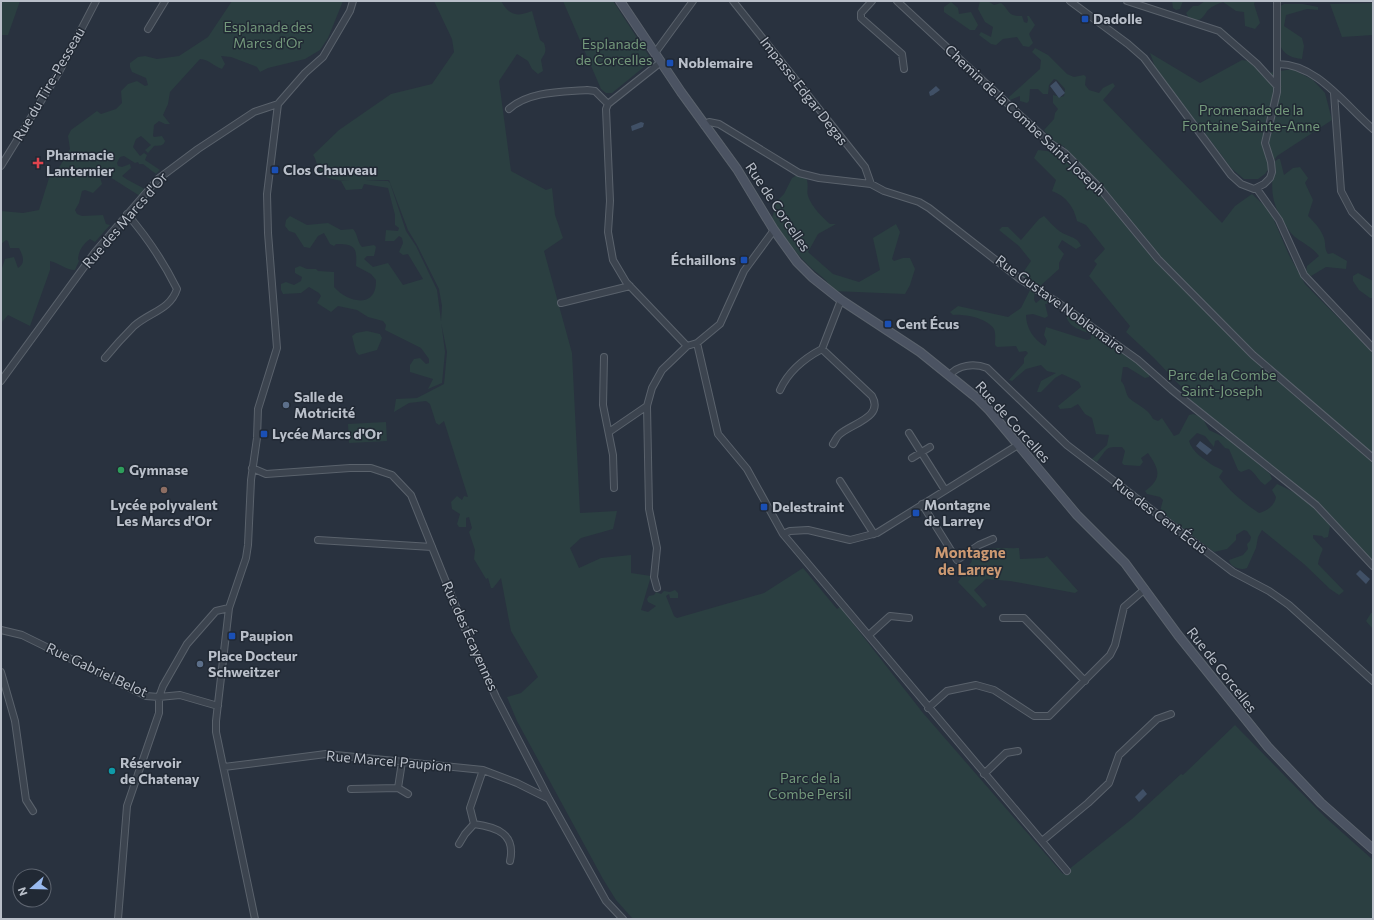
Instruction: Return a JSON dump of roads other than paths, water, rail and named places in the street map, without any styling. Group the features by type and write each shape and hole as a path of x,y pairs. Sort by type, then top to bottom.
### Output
{"main road":[{"name":"Rue de Corcelles","path":"620,1 704,125 737,169 774,230 805,270 841,300 920,352 950,375 981,402 1077,515 1118,554 1187,648 1268,747 1321,803 1373,849"}],"street":[{"name":"Rue du Tire-Pesseau","path":"1,166 59,72 96,1"},
{"path":"148,29 165,1"},
{"path":"254,919 216,732 229,608 246,558 248,545 252,468 259,399 277,348 268,233 267,194 278,104 305,73 323,57 350,11 353,1"},
{"path":"655,53 693,1"},
{"name":"Impasse Edgar Degas","path":"733,1 865,167 871,184"},
{"path":"872,1 861,13 862,20 902,54 904,69"},
{"name":"Chemin de la Combe Saint-Joseph","path":"898,1 1050,143 1065,153 1112,201 1158,259 1253,355 1373,458"},
{"path":"1070,1 1136,50 1231,175 1241,184 1257,188 1279,220 1304,275 1373,348"},
{"path":"1128,1 1219,31 1257,64 1277,86"},
{"path":"1257,188 1268,180 1272,172 1271,162 1265,143 1276,100 1277,1"},
{"path":"661,62 608,104 606,114 609,150 609,244 614,264 630,286 687,346"},
{"path":"1277,64 1288,64 1302,68 1319,78 1373,129"},
{"path":"509,109 514,104 533,97 587,90 595,91 608,104"},
{"path":"1334,92 1341,191 1352,212 1373,233"},
{"name":"Rue des Marcs d'Or","path":"1,381 95,252 158,179 198,149 254,112 278,104"},
{"name":"Rue Gustave Noblemaire","path":"704,125 709,122 719,124 790,168 810,176 871,184 884,191 919,202 929,208 1020,279 1057,302 1138,360 1172,390 1316,505 1373,566"},
{"path":"104,358 134,326 154,311 166,306 174,299 176,289 168,270 143,232 127,214"},
{"path":"657,588 654,577 657,548 649,509 647,406 652,388 659,376 687,346 697,343 720,324 744,271 774,230"},
{"path":"561,303 630,286"},
{"path":"780,390 785,378 811,355 822,349 841,300"},
{"path":"697,343 718,434 747,468 783,534 869,634 928,708 1067,870"},
{"path":"822,349 872,396 876,406 873,413 839,434 834,444"},
{"path":"604,357 603,405 613,455 614,488"},
{"name":"Rue des Cent Écus","path":"950,375 956,369 962,367 980,366 987,368 1067,445 1232,572 1285,602 1373,681"},
{"path":"609,432 647,406"},
{"path":"909,433 945,490"},
{"path":"783,534 794,530 813,530 850,540 874,534 1018,445"},
{"path":"912,458 930,447"},
{"name":"Rue des Écayennes","path":"252,468 266,474 350,468 372,468 392,474 411,495 463,624 496,697 549,799 606,901 623,919"},
{"path":"840,481 874,534"},
{"path":"922,504 957,560 979,545 993,539"},
{"path":"318,540 432,547"},
{"path":"928,708 947,691 976,685 994,690 1032,715 1045,717 1052,714 1114,649 1124,607 1145,589"},
{"path":"118,919 127,806 159,713 159,697 163,686 187,644 216,611 229,608"},
{"path":"869,634 890,616 909,618"},
{"path":"1003,618 1024,618 1085,681"},
{"name":"Rue Gabriel Belot","path":"1,630 22,635 146,696 159,697 180,695 218,706"},
{"path":"1,672 15,721 26,800 33,811"},
{"path":"1042,841 1088,803 1109,783 1119,755 1157,719 1171,714"},
{"path":"984,774 1006,753 1018,751"},
{"name":"Rue Marcel Paupion","path":"224,767 326,754 483,770 517,783 549,799"},
{"path":"398,788 402,762"},
{"path":"474,824 470,808 483,770"},
{"path":"351,789 398,788 408,794"},
{"path":"459,844 474,824"},
{"path":"474,824 490,826 498,829 506,836 511,845 510,862"}],"water":[{"path":"1056,81 1065,93 1059,98 1050,86"},
{"path":"936,86 940,90 930,96 929,92"},
{"path":"641,122 644,123 643,127 632,131 631,126"},
{"path":"1200,441 1212,450 1207,455 1196,446"},
{"path":"1360,570 1370,579 1366,584 1356,574"},
{"path":"1143,789 1147,794 1139,802 1135,797"}],"place":[{"name":"Dadolle","path":"1085,19"},
{"name":"Noblemaire","path":"670,63"},
{"name":"Pharmacie Lanternier","path":"38,163"},
{"name":"Clos Chauveau","path":"275,170"},
{"name":"Échaillons","path":"744,260"},
{"name":"Cent Écus","path":"888,324"},
{"name":"Salle de Motricité","path":"286,405"},
{"name":"Lycée Marcs d'Or","path":"264,434"},
{"name":"Gymnase","path":"121,470"},
{"name":"Lycée polyvalent Les Marcs d'Or","path":"164,490"},
{"name":"Delestraint","path":"764,507"},
{"name":"Montagne de Larrey","path":"916,513"},
{"name":"Paupion","path":"232,636"},
{"name":"Place Docteur Schweitzer","path":"200,664"},
{"name":"Réservoir de Chatenay","path":"112,771"}],"district":[{"name":"Montagne de Larrey","path":"970,562"}],"park label":[{"name":"Esplanade des Marcs d'Or","path":"268,36"},
{"name":"Esplanade de Corcelles","path":"614,52"},
{"name":"Promenade de la Fontaine Sainte-Anne","path":"1251,118"},
{"name":"Parc de la Combe Saint-Joseph","path":"1222,384"},
{"name":"Parc de la Combe Persil","path":"810,786"}]}
